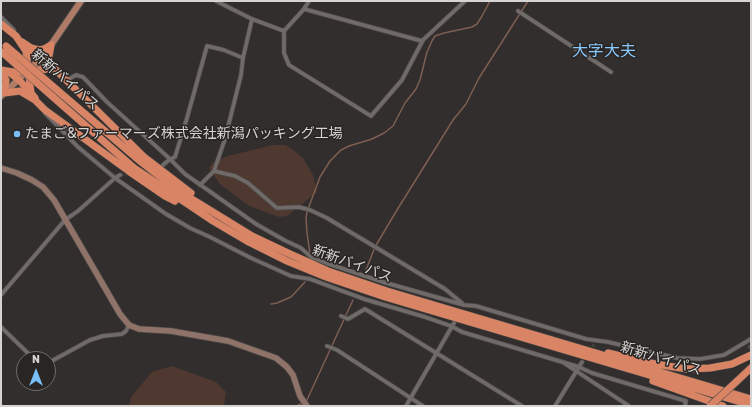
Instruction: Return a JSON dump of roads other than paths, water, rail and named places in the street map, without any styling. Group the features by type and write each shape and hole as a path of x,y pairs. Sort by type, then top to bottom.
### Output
{"highway":[{"path":"1,24 32,48 38,50 44,49 51,45"},
{"path":"15,35 26,51 31,93"},
{"path":"24,43 38,61 50,70 60,74"},
{"path":"51,45 49,56 50,63 144,157 179,185 252,236"},
{"name":"新新バイパス","path":"3,47 55,93 134,168 247,241 287,261 326,277 385,297 751,405"},
{"path":"3,71 50,70"},
{"path":"3,71 19,80 31,93 35,100"},
{"path":"3,71 6,80 3,95 20,91 35,100 45,110 165,196 213,220"},
{"name":"新新バイパス","path":"55,93 177,190 252,236 328,271 387,291 751,400"},
{"path":"559,342 617,354 655,364 687,369 710,368 732,364 751,355"},
{"path":"605,363 667,387 723,406"},
{"path":"716,406 751,368"},
{"path":"710,406 738,383 751,375"}],"main road":[{"path":"3,95 38,61 51,45 81,1"}],"street":[{"path":"216,1 252,19 284,32"},
{"path":"309,1 284,32 284,53 289,65 366,114 372,116 402,80 422,41 465,1"},
{"path":"304,9 422,41"},
{"path":"518,11 610,72"},
{"path":"1,17 14,30 15,35"},
{"path":"200,185 214,170 225,139 241,76 243,58 252,19"},
{"path":"163,165 175,157 188,118 207,46 224,50 243,58"},
{"path":"67,80 76,75 83,77 107,102 185,174 256,224 301,248 311,257 358,276 464,305 476,306 595,343 608,342 677,358 693,359 724,355 751,339"},
{"path":"45,110 46,114 78,146 115,178 166,214 190,228 291,276 310,278 452,325 462,332 686,401 685,406"},
{"path":"1,168 32,180 43,187 54,200 120,314 129,325 144,330 171,331 228,341 276,358 288,367 300,396 307,406"},
{"path":"214,170 235,176 248,183 277,208 299,207 310,210 327,218 445,289 464,305"},
{"path":"1,295 65,220 78,211 120,175"},
{"path":"461,309 464,305"},
{"path":"341,316 348,319 364,309 522,406"},
{"path":"56,359 90,340 103,336 122,334 126,331 129,325"},
{"path":"406,406 452,325"},
{"path":"1,326 26,351"},
{"path":"743,344 748,346"},
{"path":"327,346 337,350 423,406"},
{"path":"563,362 575,372 629,406"},
{"path":"555,406 582,362"}],"waterway":[{"path":"310,254 307,233 307,212 320,177 330,161 341,150 372,139 384,133 393,126 405,103 416,89 420,80 427,52 435,36 472,27 477,24 490,1"},
{"path":"366,270 375,247 397,210 453,120 466,104 479,78 528,1"},
{"path":"271,304 291,297 305,282"},
{"path":"306,402 353,300"},
{"path":"296,406 303,403"}],"tunnel":[{"path":"120,175 131,173"},
{"path":"590,351 594,345"}],"place":[{"name":"たまご&ファーマーズ株式会社新潟パッキング工場","path":"17,134"}],"district":[{"name":"大字大夫","path":"604,51"}]}
